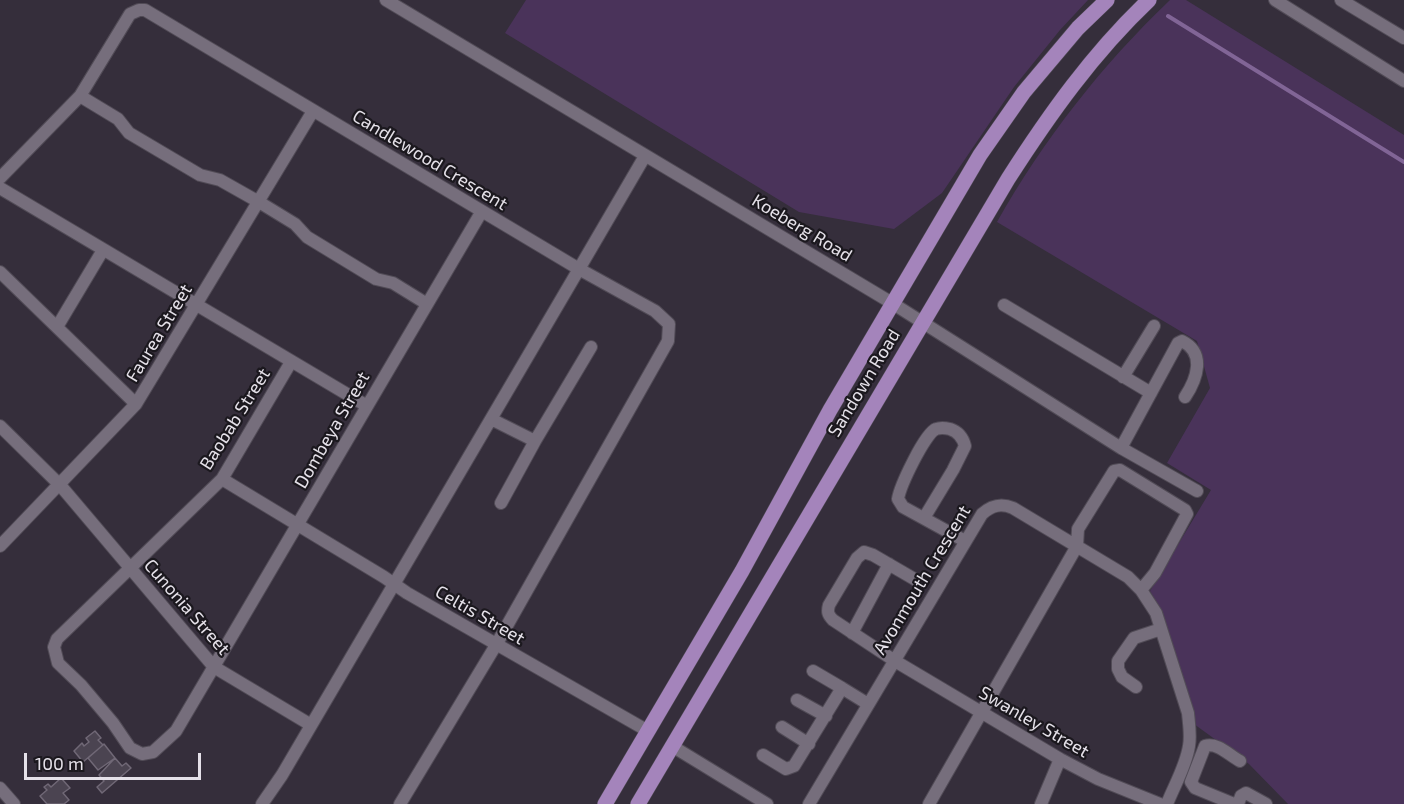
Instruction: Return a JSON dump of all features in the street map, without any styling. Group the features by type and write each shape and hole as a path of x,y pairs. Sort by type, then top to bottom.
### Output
{"main road":[{"name":"Sandown Road","path":"605,804 742,571 830,410 980,155 1018,101 1078,28 1107,0"},
{"name":"Sandown Road","path":"639,804 1008,179 1045,122 1089,64 1149,0"}],"street":[{"name":"Koeberg Road","path":"386,0 892,303 1121,448 1197,491"},
{"path":"1275,0 1404,81"},
{"path":"1341,0 1404,38"},
{"name":"Candlewood Crescent","path":"0,178 80,96 130,14 145,10 579,269 655,311 669,324 668,340 496,645"},
{"path":"80,96 118,119 129,133 200,175 220,180 259,202 295,224 307,237 375,279 393,283 427,304"},
{"name":"Faurea Street","path":"0,546 136,404 313,111"},
{"path":"262,804 279,781 645,156"},
{"path":"0,188 367,406"},
{"name":"Dombeya Street","path":"214,667 482,211"},
{"path":"57,327 103,250"},
{"path":"0,272 136,404"},
{"path":"1004,304 1151,393"},
{"path":"1123,377 1154,326"},
{"path":"1121,448 1178,343 1183,341 1194,351 1197,373 1195,382 1185,397"},
{"path":"501,504 535,441 591,347"},
{"name":"Baobab Street","path":"214,667 173,735 149,753 136,753 81,686 58,663 54,647 57,639 222,479 291,362"},
{"path":"491,418 535,441"},
{"name":"Cunonia Street","path":"0,426 60,485 214,667 311,725"},
{"path":"924,518 965,446 959,435 944,428 937,428 930,433 900,490 898,499 903,507 965,541"},
{"path":"929,804 1077,546 1078,529 1114,471 1120,470 1185,510 1187,514 1155,573 1141,590"},
{"name":"Celtis Street","path":"222,479 496,645 648,731"},
{"name":"Avonmouth Crescent","path":"809,804 965,541 984,512 995,506 1004,505 1013,508 1128,576 1141,590 1156,613 1188,713 1189,727 1189,745 1167,804"},
{"name":"Swanley Street","path":"889,564 868,553 864,552 860,555 829,605 827,611 833,620 895,661 1060,759 1098,779 1160,804"},
{"path":"852,633 889,564 916,580"},
{"path":"1136,687 1122,677 1118,669 1118,661 1134,638 1161,629"},
{"path":"400,804 496,645"},
{"path":"813,671 868,704"},
{"path":"763,755 786,769 797,763 842,688"},
{"path":"797,700 826,717"},
{"path":"782,727 809,744"},
{"path":"1239,761 1215,746 1209,744 1204,746 1191,782 1195,789 1236,804 1246,793 1266,804"},
{"path":"672,746 767,804"},
{"path":"1041,804 1060,759"},
{"path":"0,788 14,804"}],"shaded area":[{"path":"526,0 1088,0 1060,30 1014,87 942,193 894,229 799,212 505,33"},
{"path":"1170,0 1186,0 1404,135 1404,804 1288,804 1249,764 1194,724 1190,699 1162,613 1150,591 1211,490 1167,463 1210,388 1197,341 997,222 1034,162 1075,105 1120,51"}],"building":[{"path":"95,731 101,738 98,740 103,745 83,762 74,751 82,743 84,746 89,742 86,738"},
{"path":"104,744 115,758 98,770 88,758"},
{"path":"115,758 122,766 126,763 131,768 102,793 97,787 104,781 99,775"},
{"path":"61,778 70,788 63,793 69,800 64,804 47,804 40,796 47,790 44,787 48,784 51,787"}],"waterway":[{"path":"1168,16 1404,162"}]}
